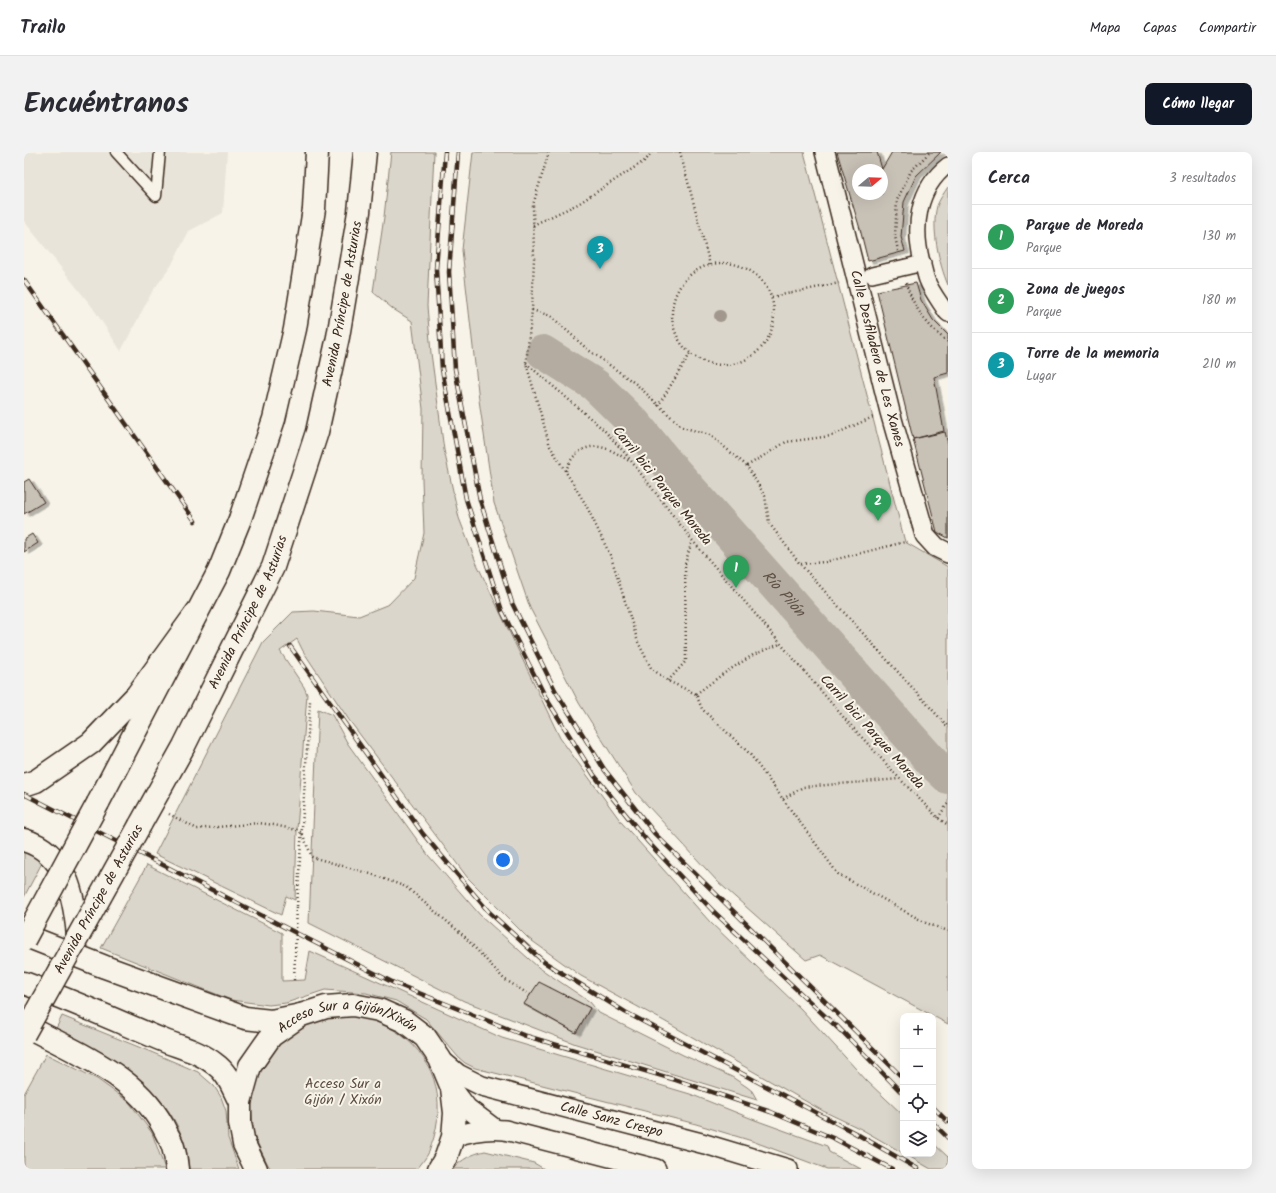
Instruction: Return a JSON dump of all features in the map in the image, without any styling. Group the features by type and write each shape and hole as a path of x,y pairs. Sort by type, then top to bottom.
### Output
{"main road":[{"path":"24,940 98,803 219,571 229,545 274,419 295,329 314,209 317,152"},
{"name":"Avenida Príncipe de Asturias","path":"24,1034 188,739 273,567 317,432 338,337 359,212 365,152"},
{"path":"30,783 91,743 137,695 197,612"},
{"path":"24,840 48,853 56,861 68,880 76,910 78,935"},
{"path":"24,935 105,967 245,1018 271,1021 301,1015"},
{"path":"24,983 161,1040 204,1056 217,1065 227,1076 240,1102"},
{"name":"Acceso Sur a Gijón/Xixón","path":"256,1169 244,1144 240,1123 240,1102 250,1066 271,1036 301,1015 326,1007 353,1005 379,1010 404,1021 424,1037 440,1059 452,1088 455,1113 453,1137 446,1157 439,1169"},
{"path":"24,1027 34,1030 94,1062 129,1084 149,1103 163,1125 174,1150 177,1169"}],"street":[{"name":"Calle Desfiladero de Les Xanes","path":"825,152 865,277 890,412 925,535"},
{"path":"948,165 940,172 924,195 918,222 918,246 927,281 948,314"},
{"path":"865,277 922,262"},
{"path":"925,535 936,547 948,553"},
{"name":"Calle Sanz Crespo","path":"440,1059 458,1074 482,1086 697,1142 788,1169"},
{"path":"452,1088 467,1108 495,1129"},
{"path":"453,1137 476,1130 505,1130 656,1169"}],"lane":[{"path":"116,152 156,196 160,152"}],"path":[{"path":"549,152 533,204 534,258 532,310 526,363 550,446 586,505 611,557 638,642 651,668 668,681 696,694 702,709 749,753 838,874 926,923 948,932"},
{"path":"533,225 578,204 646,160 652,152"},
{"path":"680,152 710,265"},
{"path":"725,263 740,266 753,273 764,284 772,297 775,314 772,330 765,345 753,357 737,364 721,366 704,362 690,354 680,341 673,327 672,311 676,296 684,282 696,271 710,265 725,263"},
{"path":"772,297 865,277"},
{"path":"906,285 912,303 929,325 948,342"},
{"path":"532,310 551,316 587,348 636,384 682,427 710,435 747,466 765,496 769,523 800,564 948,727"},
{"path":"658,406 690,354"},
{"name":"Carril bici Parque Moreda","path":"526,363 584,411 604,430 632,462 692,540 780,644 900,779 938,818 948,825"},
{"path":"747,466 786,442 831,436 878,415"},
{"path":"566,472 569,462 576,454 585,448 597,447 610,450 632,462"},
{"path":"800,564 825,562 905,543 925,535"},
{"path":"668,681 686,662 685,564 692,540"},
{"path":"696,694 723,674 753,655 780,644"},
{"path":"294,980 310,701"},
{"path":"783,799 803,787 900,779"},
{"path":"153,802 174,817 197,829 259,823 297,830 302,833 312,857 374,875 406,887 463,935 504,979 530,995"},
{"path":"938,818 948,803"}],"shaded area":[{"path":"24,152 227,152 223,213 189,231 171,266 152,292 121,351 93,308 24,221"}],"green space":[{"path":"391,152 434,152 427,306 431,353 444,450 459,518 476,562 560,738 622,823 710,922 801,1009 867,1081 900,1112 900,1151 861,1129 823,1111 581,976 528,938 467,877 349,720 303,651 297,639 280,651 307,694 297,830 295,900 286,896 281,915 155,854 263,642 293,612 314,611 359,616 389,604 414,578 424,533 422,479 423,409 412,321 393,309 373,292 384,217"},
{"path":"473,152 804,152 905,542 948,567 948,1024 936,1018 936,1013 928,1013 820,955 806,960 718,882 636,793 579,703 530,608 494,503 479,400 462,250"},
{"path":"948,187 948,285 939,257 935,235 935,215 940,199"},
{"path":"318,709 332,715 348,744 428,855 480,915 538,967 590,1002 599,1013 683,1055 732,1077 752,1091 757,1100 576,1044 464,1001 309,923","holes":["539,983 590,1008 576,1033 524,1005"]},
{"path":"24,852 43,861 24,897"},
{"path":"147,865 282,933 282,981 305,980 310,951 502,1038 690,1094 755,1120 827,1146 829,1152 861,1169 827,1169 752,1141 696,1124 475,1068 465,1063 458,1057 426,1019 396,1001 366,993 325,990 286,1003 269,1005 231,1000 101,948"},
{"name":"Acceso Sur a Gijón / Xixón","path":"340,1015 369,1019 385,1025 400,1034 413,1045 431,1072 436,1087 438,1103 437,1120 434,1137 429,1152 417,1169 272,1169 268,1165 254,1136 251,1104 258,1073 276,1045 311,1020"},
{"path":"62,1016 198,1072 214,1086 221,1097 226,1111 228,1138 239,1169 189,1169 184,1141 172,1116 154,1093 144,1083 124,1068 105,1057 54,1033"},
{"path":"46,1054 97,1079 129,1102 152,1133 165,1169 24,1169 24,1094"},
{"path":"936,1146 948,1157 948,1169 931,1169 910,1157 936,1157"},
{"path":"485,1151 534,1163 544,1169 453,1169 468,1157"}],"building":[{"path":"837,152 877,152 881,164 852,164 852,200 888,200 888,164 885,164 892,152 941,152 916,176 904,202 901,237 905,251 868,261"},
{"path":"916,283 921,300 933,320 948,335 948,373 934,377 944,431 913,439 877,291"},
{"path":"945,432 948,444 948,538 937,532 913,439"},
{"path":"29,479 44,502 24,514 24,482"},
{"path":"32,534 38,543 24,552 24,539"},
{"path":"539,982 590,1008 576,1033 524,1004"}],"waterway":[{"name":"Río Pilón","path":"543,352 595,385 635,424 666,462 933,763 948,777"}],"railway":[{"path":"445,152 436,269 442,369 466,499 502,611 546,698 594,775 648,842 713,911 841,1031"},
{"path":"458,152 449,272 455,369 480,500 512,603 555,690 604,769 655,834 900,1075"},
{"path":"24,280 195,521"},
{"path":"290,646 423,834 489,912 544,962 625,1012 855,1133 918,1169"},
{"path":"24,794 394,983 523,1035 676,1080 771,1112 835,1139 892,1169"},
{"path":"837,1026 900,1091"},
{"path":"936,1110 948,1122"},
{"path":"936,1126 948,1138"}],"place":[{"name":"Torre de la memoria","path":"600,269"},
{"name":"Zona de juegos","path":"878,521"},
{"name":"Parque de Moreda","path":"736,588"}]}
